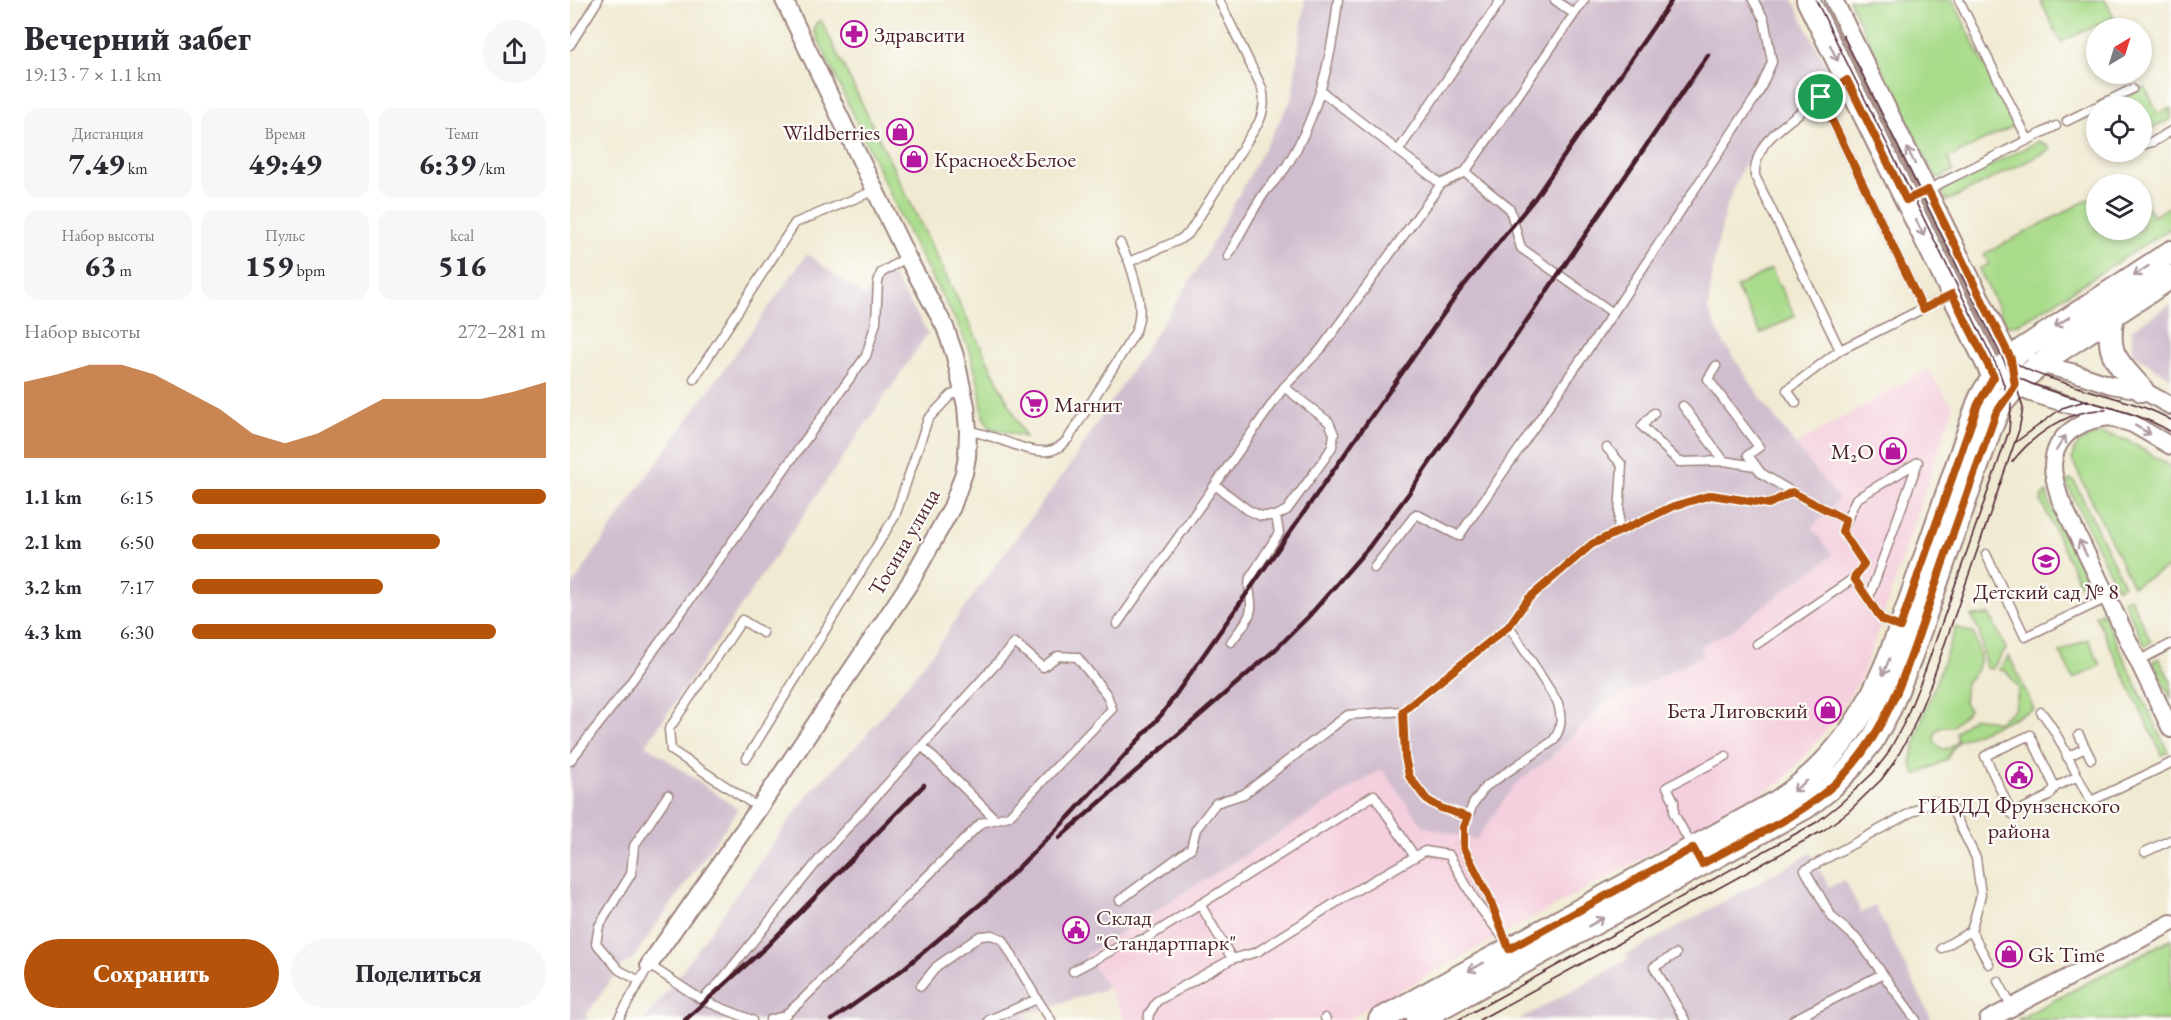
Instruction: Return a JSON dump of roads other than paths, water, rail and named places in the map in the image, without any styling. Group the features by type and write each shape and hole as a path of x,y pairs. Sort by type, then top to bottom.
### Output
{"main road":[{"path":"1808,0 1994,377"},
{"path":"1698,856 1804,783 1827,762 1851,732 1881,680 1978,404 1994,377 2011,359 2035,340 2171,252"},
{"path":"1380,1020 1509,950 1698,856 1806,807 1840,779 1872,741 1890,708 1909,661 1996,413 2015,386 2042,364 2171,278"},
{"path":"2113,315 2110,342 2115,360 2142,390"},
{"path":"1418,1020 1509,950"}],"street":[{"name":"Тосина улица","path":"649,965 759,808 926,555 952,507 964,472 968,431 955,356 945,327 907,257 784,0"},
{"path":"1834,0 2011,359 2015,386"},
{"path":"2011,359 2042,364 2110,386 2142,390 2171,406"},
{"path":"1994,377 2031,393 2113,417 2143,429 2171,446"},
{"path":"2113,417 2088,420 2073,428 2057,449 2053,468 2060,499 2171,729"},
{"path":"1988,1020 2171,923"}],"lane":[{"path":"570,45 598,0"},
{"path":"1129,262 1189,233 1259,122 1263,111 1262,88 1219,0"},
{"path":"1228,256 1264,194 1286,167 1302,136 1321,91 1330,60 1338,0"},
{"path":"1398,151 1501,0"},
{"path":"1555,0 1574,14"},
{"path":"1117,624 1284,387 1322,349 1441,184 1464,172 1584,0"},
{"path":"1374,568 1416,514 1459,536 1613,314 1760,92 1772,62 1764,19 1753,0"},
{"path":"1959,0 2028,140"},
{"path":"1840,350 1755,176 1756,161 1773,135 1821,97 1847,80"},
{"path":"2122,96 2132,89"},
{"path":"1321,91 1441,184"},
{"path":"1821,97 1923,309"},
{"path":"2067,121 2086,113"},
{"path":"1906,200 2056,126"},
{"path":"2152,142 2171,131"},
{"path":"1464,172 1510,209 1521,248 1613,314"},
{"path":"694,379 795,223 876,190"},
{"path":"968,431 987,434 1036,450 1048,451 1059,448 1068,439 1135,333 1140,321 1140,304 1129,262 1120,243"},
{"path":"570,761 623,693 866,356 876,322 878,282 881,273 907,257"},
{"path":"1796,403 1787,390 1840,350 1952,294"},
{"path":"1716,366 1708,379 1759,447 1748,455 1755,466 1761,473 1792,492 1846,520"},
{"path":"1215,485 1248,510 1261,516 1276,516 1287,510 1326,458 1332,447 1334,434 1329,422 1284,387"},
{"path":"747,758 895,516 928,419 951,395 962,391"},
{"path":"1683,406 1724,461"},
{"path":"1654,413 1642,426 1679,462 1724,461 1755,466"},
{"path":"1607,448 1622,465 1618,532"},
{"path":"1757,644 1854,578 1864,564 1842,531 1856,499 1918,462 1868,600"},
{"path":"1120,900 1191,848 1196,829 1216,804 1244,794 1348,715 1403,711 1509,626 1528,599 1592,544 1674,506 1711,495 1769,504 1792,492"},
{"path":"1231,642 1251,610 1248,585 1250,578 1279,533 1276,516"},
{"path":"1986,554 2025,637 2107,598"},
{"path":"1854,578 1882,620 1900,627"},
{"path":"759,808 671,750 669,729 742,620 763,633"},
{"path":"1509,626 1558,703 1561,717 1560,730 1553,741 1485,787 1473,804 1464,827 1464,848 1489,897 1509,950"},
{"path":"702,1000 721,981 826,851 1015,643 1043,667 1058,656 1077,657 1107,695 1112,709 1009,816 981,823 800,1002 784,1016 770,1020"},
{"path":"2138,661 2171,644"},
{"path":"1403,711 1405,757 1409,776 1427,800 1441,808 1468,817"},
{"path":"2041,712 2049,722 2076,777 2091,801 2171,763"},
{"path":"2055,787 2030,735 1984,756 2012,814 2049,796 2055,787 2076,777"},
{"path":"2079,735 2091,759"},
{"path":"922,746 995,819"},
{"path":"2067,757 2085,748"},
{"path":"1698,856 1674,814 1674,801 1667,787 1726,756"},
{"path":"640,981 619,970 596,943 599,926 631,874 634,846 668,795"},
{"path":"1073,970 1118,947 1147,938 1374,795 1415,857"},
{"path":"1916,1020 1859,941 1832,917 1806,870 1932,801 1950,805 1976,858 1981,895 1971,931 1942,948"},
{"path":"2145,852 2171,840"},
{"path":"1148,1020 1157,1001 1232,959 1257,952 1348,895 1425,851 1449,855 1477,904 1509,950"},
{"path":"1200,904 1232,959"},
{"path":"1971,931 1989,964"},
{"path":"921,986 937,966 980,936 992,935 1003,940 1051,1020"},
{"path":"1676,954 1654,967 1685,1020"},
{"path":"618,1020 649,965 702,1000 752,1020"},
{"path":"1794,1020 1882,974"},
{"path":"1998,981 2012,1007"},
{"path":"989,1020 1037,999"}],"tram line":[{"path":"1458,1020 1817,822 1873,773 1887,755 1904,723 1925,671 2009,431 2011,405 1999,371 1816,0"},
{"path":"1479,1020 1824,830 1848,812 1881,780 1895,761 1912,730 1932,681 2019,430 2023,408 2016,385 1843,35"},
{"path":"2003,352 2032,372 2133,404 2171,420"},
{"path":"2010,373 2029,383 2069,397 2132,414 2171,432"},
{"path":"2016,442 2062,408 2088,400"},
{"path":"2012,462 2030,442 2053,425 2079,413 2106,410"}],"railway":[{"path":"832,1020 902,970 990,896 1069,817 1162,714 1461,289 1535,198 1672,0"},
{"path":"1059,838 1276,649 1309,616 1369,547 1409,493 1708,55"},
{"path":"685,1020 767,946 924,785"}],"place":[{"name":"Здравсити","path":"854,34"},
{"name":"Wildberries","path":"900,132"},
{"name":"Красное&Белое","path":"914,159"},
{"name":"Магнит","path":"1034,404"},
{"name":"М₂O","path":"1893,451"},
{"name":"Детский сад № 8","path":"2046,561"},
{"name":"Бета Лиговский","path":"1828,710"},
{"name":"ГИБДД Фрунзенского района","path":"2019,775"},
{"name":"Склад \"Стандартпарк\"","path":"1076,930"},
{"name":"Gk Time","path":"2009,954"}]}
